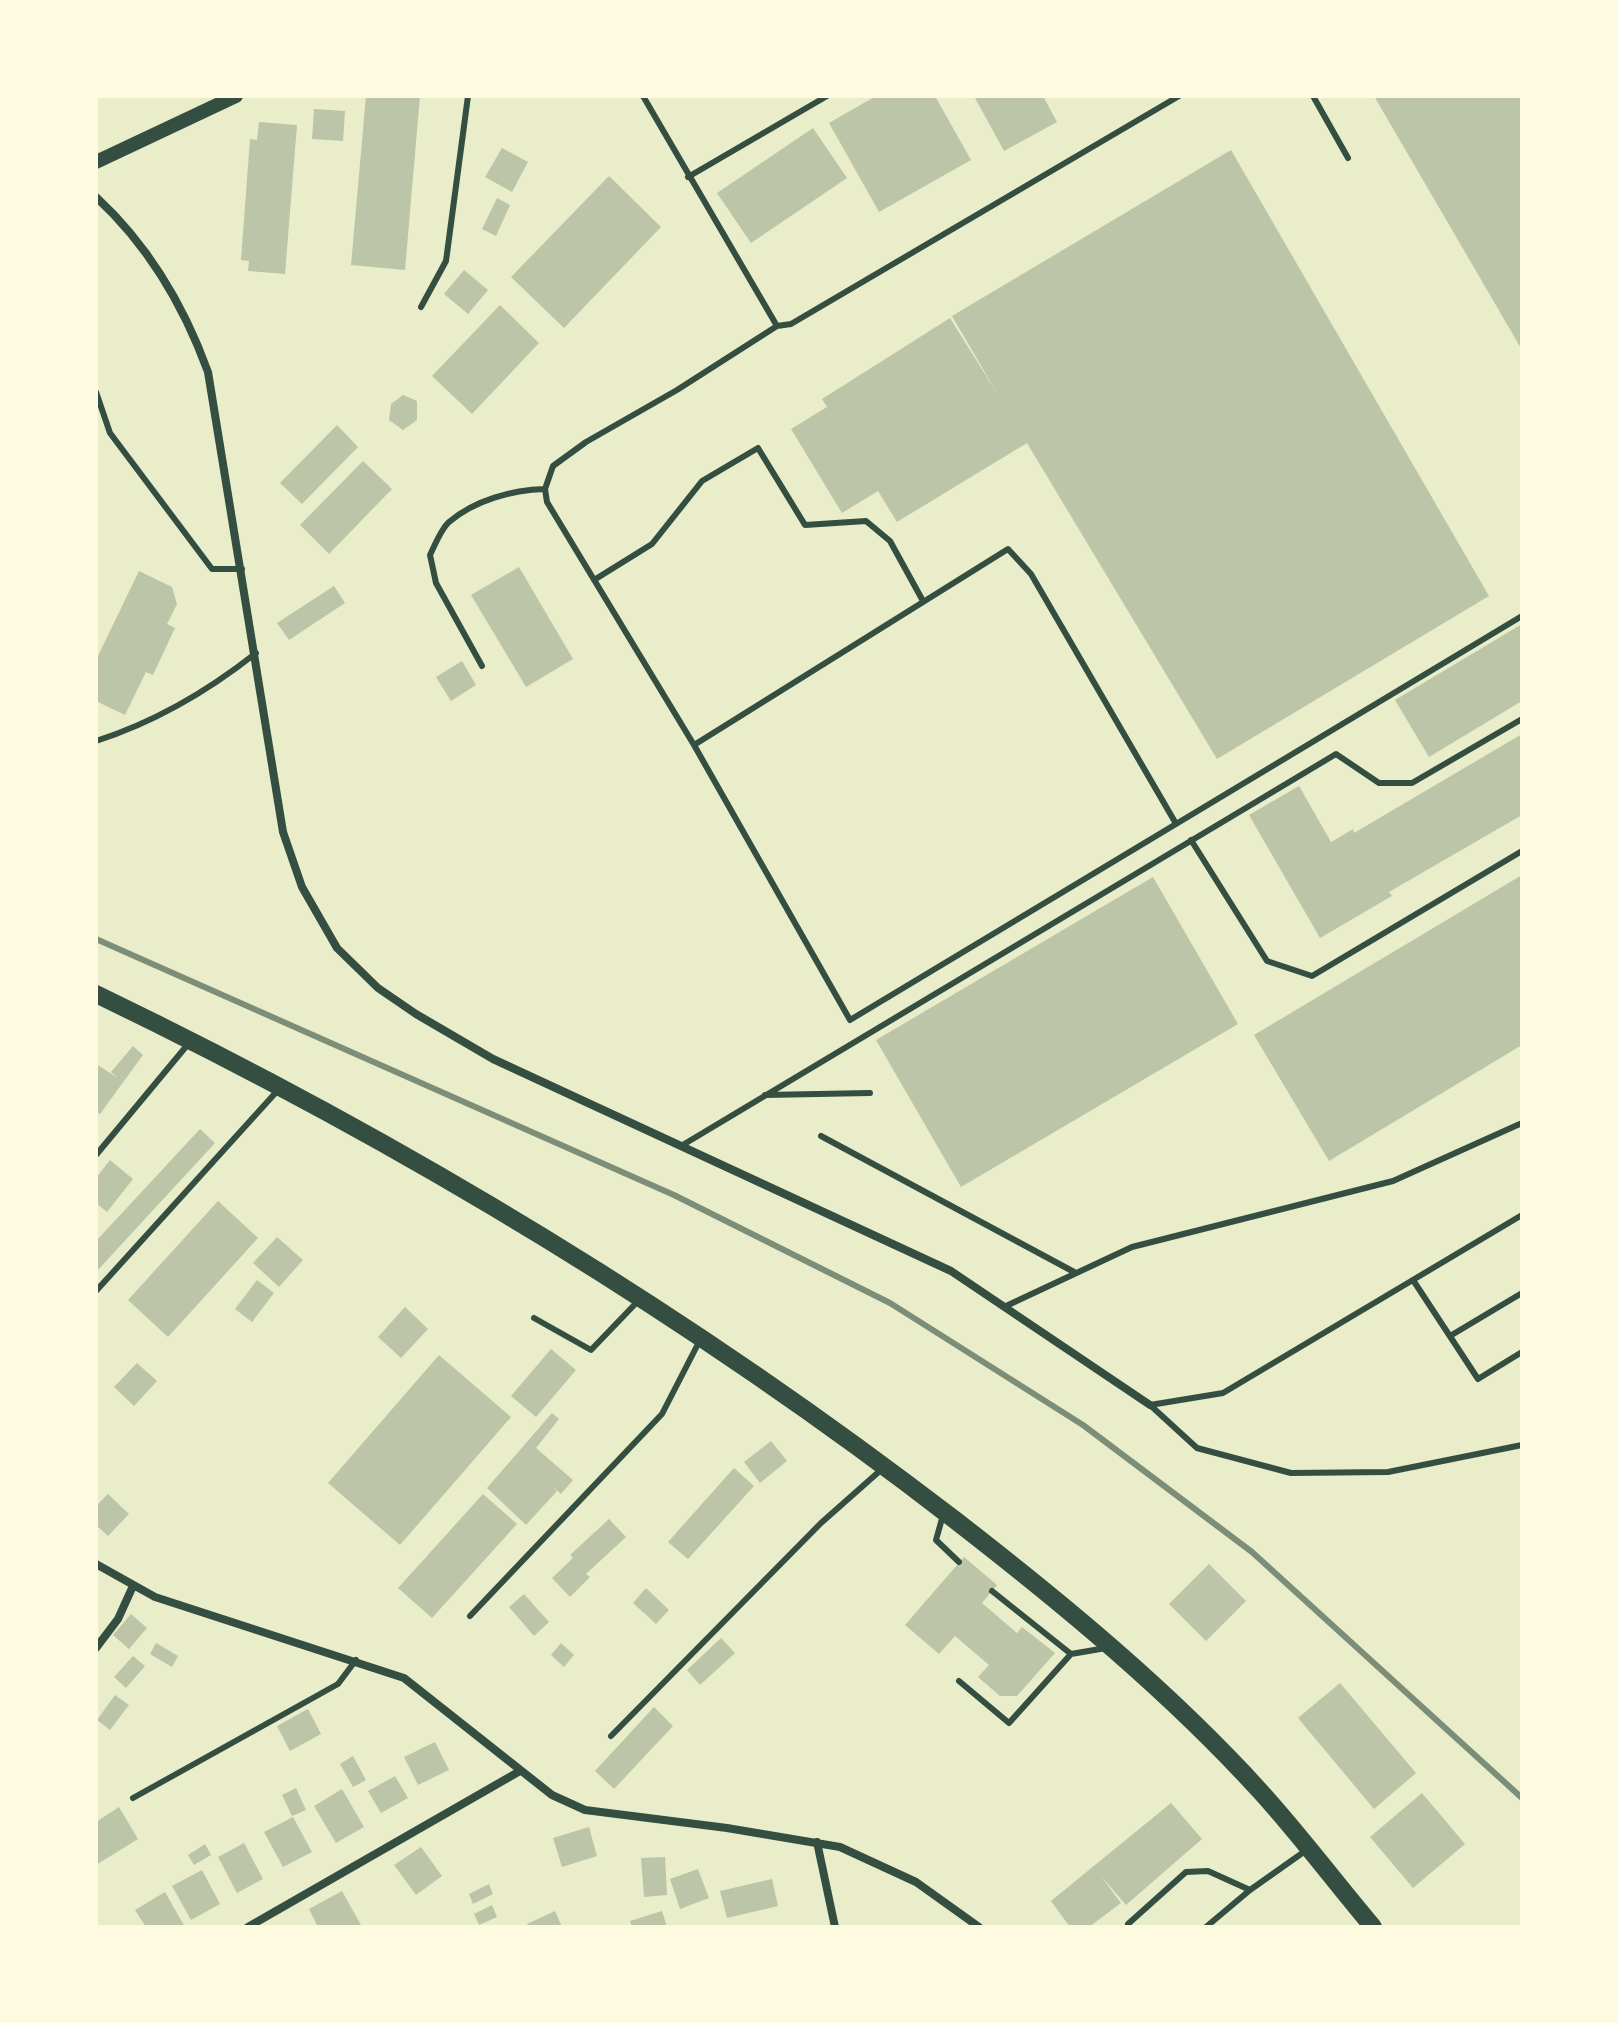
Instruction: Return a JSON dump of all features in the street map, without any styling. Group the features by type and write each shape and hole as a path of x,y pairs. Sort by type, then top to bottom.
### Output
{"main road":[{"path":"96,994 282,1087 420,1162 701,1339 885,1466 1112,1648 1259,1790 1373,1927"}],"street":[{"path":"96,162 217,100 236,96"},
{"path":"96,197 158,269 198,344 214,400 283,832 302,887 337,948 378,988 493,1059 911,1251 1006,1306 1150,1405"},
{"path":"96,1564 155,1597 404,1678 552,1795 585,1810 817,1842 880,1863 916,1882 979,1927"},
{"path":"96,1648 118,1619 133,1586"},
{"path":"248,1927 520,1771"},
{"path":"817,1842 835,1927"}],"lane":[{"path":"421,307 446,261 468,96"},
{"path":"643,96 777,326"},
{"path":"688,177 827,96"},
{"path":"1179,96 791,324 777,326 677,390 586,442 553,466 545,489 547,502 694,745 850,1020 1522,616"},
{"path":"1313,96 1348,158"},
{"path":"96,392 110,433 212,569 242,569"},
{"path":"594,580 652,544 702,481 758,448 805,525 866,521 890,541 923,601"},
{"path":"482,666 436,583 430,555 447,523 486,501 522,490 545,489"},
{"path":"694,745 1008,549 1031,574 1175,822"},
{"path":"96,741 168,711 220,681 256,653"},
{"path":"681,1146 1336,754 1379,783 1412,783 1522,719"},
{"path":"1191,840 1267,961 1312,976 1522,851"},
{"path":"96,1155 191,1040"},
{"path":"96,1291 282,1087"},
{"path":"765,1095 870,1093"},
{"path":"1006,1306 1132,1247 1393,1181 1522,1123"},
{"path":"821,1136 1076,1273"},
{"path":"1150,1405 1223,1393 1522,1215"},
{"path":"1413,1280 1478,1379 1522,1352"},
{"path":"1450,1336 1522,1293"},
{"path":"534,1318 591,1350 639,1300"},
{"path":"470,1616 662,1414 701,1339"},
{"path":"1150,1405 1197,1448 1291,1473 1388,1472 1522,1445"},
{"path":"611,1736 821,1523 885,1466"},
{"path":"944,1512 936,1540 959,1562"},
{"path":"992,1591 1071,1654"},
{"path":"959,1681 1009,1723 1071,1654 1112,1648"},
{"path":"133,1798 338,1684 356,1660"},
{"path":"1206,1927 1250,1890 1308,1849"},
{"path":"1128,1924 1186,1872 1208,1871 1250,1890"}],"building":[{"path":"366,96 420,96 405,270 351,265"},
{"path":"876,96 935,96 971,160 879,212 829,123"},
{"path":"974,96 1043,96 1057,122 1004,151"},
{"path":"1374,96 1522,96 1522,350"},
{"path":"314,109 345,111 343,141 312,139"},
{"path":"259,122 297,125 285,274 248,271 249,261 241,260 250,139 257,140"},
{"path":"813,128 847,178 751,243 717,193"},
{"path":"502,148 528,162 512,192 485,177"},
{"path":"1231,150 1489,596 1217,759 1027,443 897,522 878,491 842,513 791,429 827,407 822,399 950,318 998,395 952,316"},
{"path":"609,176 661,227 564,328 511,277"},
{"path":"497,198 510,205 496,236 482,229"},
{"path":"464,270 488,290 468,314 444,294"},
{"path":"500,305 539,343 472,414 432,376"},
{"path":"403,395 417,401 417,420 403,430 389,420 391,404"},
{"path":"337,425 358,447 302,504 280,483"},
{"path":"363,461 392,489 329,554 300,525"},
{"path":"519,567 573,659 526,687 471,595"},
{"path":"139,571 172,587 177,604 167,624 175,628 153,675 146,672 125,715 96,701 96,660"},
{"path":"334,586 345,603 289,640 277,623"},
{"path":"1522,624 1522,701 1429,757 1395,700"},
{"path":"462,661 476,685 451,701 436,677"},
{"path":"1522,734 1522,815 1389,892 1392,896 1320,938 1249,815 1299,786 1331,842 1353,829 1354,833"},
{"path":"1522,875 1522,1045 1329,1161 1254,1035"},
{"path":"1153,877 1238,1024 961,1187 876,1040"},
{"path":"133,1046 143,1055 100,1114 96,1111 96,1064 118,1078 111,1072"},
{"path":"200,1129 215,1143 96,1272 96,1241"},
{"path":"110,1160 133,1179 107,1212 96,1203 96,1178"},
{"path":"218,1201 258,1238 168,1337 128,1300"},
{"path":"277,1237 303,1260 279,1287 253,1263"},
{"path":"257,1280 274,1293 252,1322 235,1309"},
{"path":"405,1307 428,1329 401,1358 378,1337"},
{"path":"551,1349 576,1370 536,1417 511,1396"},
{"path":"439,1355 511,1417 400,1545 328,1483"},
{"path":"137,1363 157,1381 134,1406 114,1387"},
{"path":"552,1413 559,1419 536,1448 573,1480 561,1494 546,1481 557,1491 526,1525 487,1488"},
{"path":"771,1441 787,1461 760,1483 744,1462"},
{"path":"734,1468 754,1486 688,1559 668,1542"},
{"path":"108,1494 129,1514 108,1536 96,1525 96,1506"},
{"path":"483,1494 517,1524 432,1618 398,1588"},
{"path":"609,1519 626,1537 586,1574 590,1577 570,1597 552,1578 573,1558 570,1555"},
{"path":"964,1557 997,1585 982,1603 1017,1633 1022,1627 1055,1653 1017,1696 1000,1696 978,1677 989,1665 955,1636 939,1654 905,1625"},
{"path":"1209,1564 1246,1601 1206,1641 1169,1604"},
{"path":"646,1588 669,1610 656,1624 633,1603"},
{"path":"524,1594 549,1622 534,1636 509,1607"},
{"path":"131,1614 147,1628 129,1649 113,1635"},
{"path":"721,1638 735,1653 700,1685 687,1670"},
{"path":"156,1643 178,1656 172,1667 150,1654"},
{"path":"561,1643 574,1655 564,1667 551,1655"},
{"path":"133,1656 145,1666 126,1688 114,1677"},
{"path":"1340,1683 1416,1773 1374,1809 1298,1718"},
{"path":"115,1695 129,1705 110,1730 97,1720"},
{"path":"654,1707 673,1726 614,1789 595,1771"},
{"path":"308,1709 321,1734 290,1751 277,1726"},
{"path":"435,1742 449,1770 418,1785 404,1757"},
{"path":"353,1756 366,1780 353,1787 340,1764"},
{"path":"395,1776 408,1798 381,1813 368,1791"},
{"path":"296,1788 306,1810 292,1816 282,1795"},
{"path":"342,1789 364,1827 336,1843 314,1806"},
{"path":"1422,1793 1465,1844 1413,1888 1370,1837"},
{"path":"1171,1803 1202,1839 1126,1905 1101,1876 1121,1903 1089,1927 1070,1927 1051,1901"},
{"path":"119,1807 138,1839 96,1865 96,1822"},
{"path":"293,1817 312,1852 283,1867 264,1832"},
{"path":"589,1827 597,1856 562,1867 553,1838"},
{"path":"244,1843 263,1879 237,1893 218,1857"},
{"path":"205,1844 211,1855 194,1865 188,1855"},
{"path":"421,1847 442,1876 416,1895 394,1865"},
{"path":"665,1857 667,1895 644,1897 641,1858"},
{"path":"698,1869 709,1898 680,1909 670,1879"},
{"path":"202,1870 220,1904 191,1920 172,1886"},
{"path":"772,1879 778,1906 727,1918 720,1891"},
{"path":"489,1884 493,1894 473,1904 469,1894"},
{"path":"342,1891 362,1927 318,1927 309,1909"},
{"path":"165,1892 185,1927 146,1927 135,1910"},
{"path":"492,1905 497,1917 479,1925 474,1914"},
{"path":"555,1911 562,1927 528,1927 527,1924"},
{"path":"662,1911 667,1927 632,1927 630,1921"}],"railway":[{"path":"96,939 674,1195 890,1303 1083,1425 1252,1552 1522,1798"}]}
